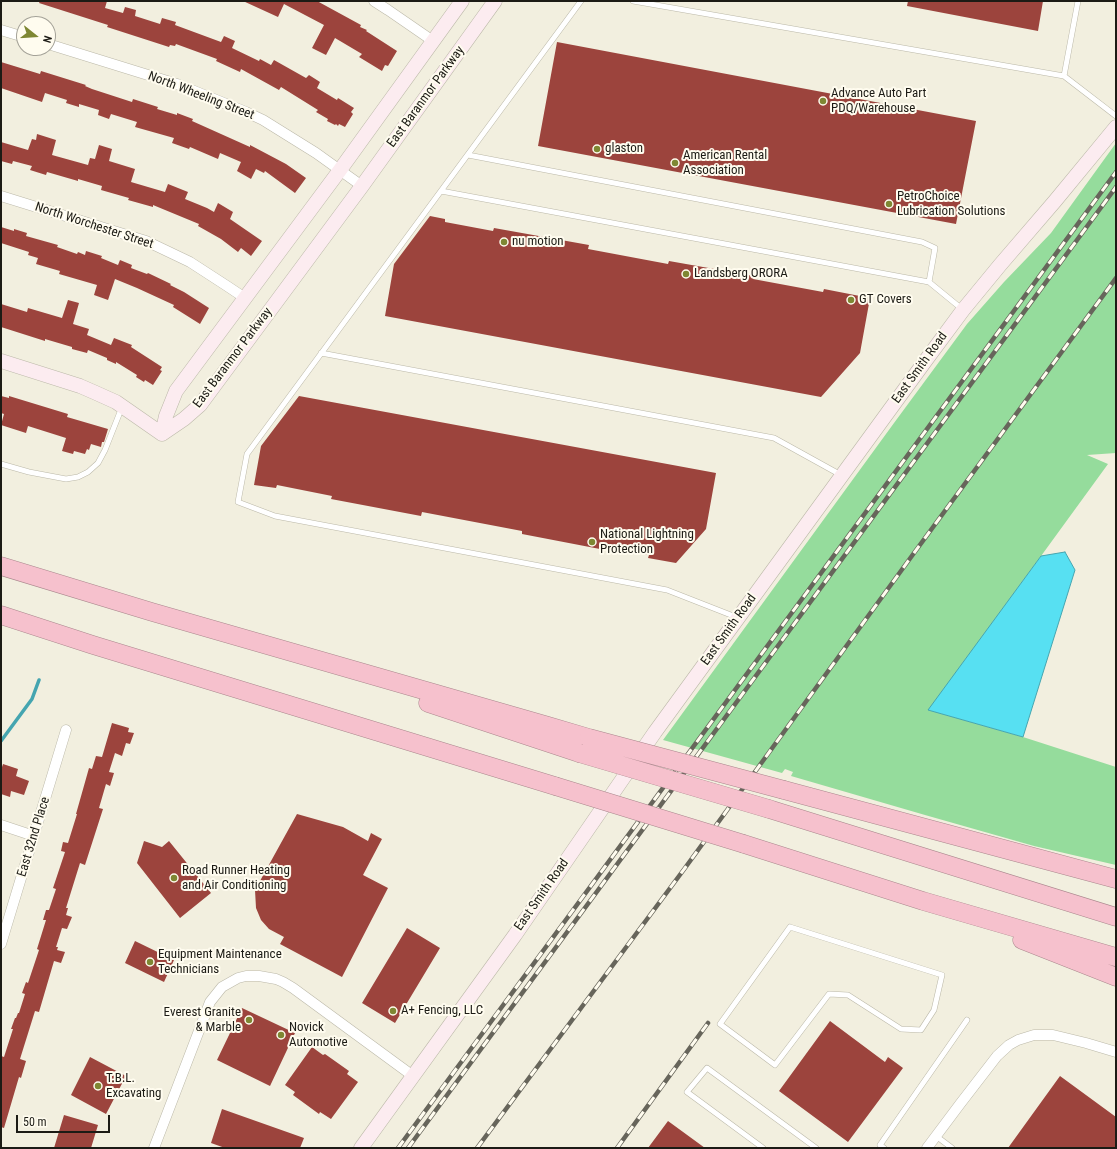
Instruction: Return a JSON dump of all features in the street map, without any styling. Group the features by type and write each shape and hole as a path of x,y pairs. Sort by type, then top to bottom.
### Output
{"highway":[{"path":"1,566 152,612 589,738 1116,878"},
{"path":"152,612 579,753 769,809 1116,917"},
{"path":"1,615 93,645 744,844 923,901 1116,957"},
{"path":"923,901 1116,977"}],"street":[{"path":"374,1 433,41"},
{"name":"East Baranmor Parkway","path":"162,434 166,416 176,391 340,170 462,1"},
{"name":"East Baranmor Parkway","path":"162,434 184,419 200,405 362,186 495,1"},
{"path":"1,30 16,35"},
{"name":"North Wheeling Street","path":"56,46 177,84 262,120 316,153 362,186"},
{"name":"East Smith Road","path":"361,1148 519,929 655,732 926,360 964,310 1116,127"},
{"name":"North Worchester Street","path":"1,196 146,241 190,262 245,298"},
{"path":"1,361 80,386 103,396 122,406 162,434"},
{"name":"East 32nd Place","path":"1,944 66,730"},
{"path":"1,825 34,836"},
{"path":"154,1148 210,1002 213,996 222,987 238,978 259,976 276,979 283,982 414,1076"},
{"path":"927,1148 997,1056 1009,1045 1025,1037 1043,1035 1060,1036 1116,1052"}],"lane":[{"path":"581,1 247,454 238,502 274,516 667,590 738,618"},
{"path":"633,1 1064,76 1116,116"},
{"path":"1064,76 1078,1"},
{"path":"468,155 922,242 935,248 929,282"},
{"path":"441,191 929,282 964,310"},
{"path":"321,353 774,438 842,475"},
{"path":"1,464 28,472 66,479 78,477 88,472 98,463 106,450 122,406"},
{"path":"790,927 942,975 934,1010 921,1030 901,1029 848,995 829,994 774,1065 720,1024 790,927"},
{"path":"884,1148 880,1145 967,1020"},
{"path":"763,1148 687,1092 707,1068 816,1148"},
{"path":"936,1136 952,1148"}],"green space":[{"path":"1116,143 1116,453 1087,455 1108,464 929,710 1023,737 1116,767 1116,865 1034,846 925,815 791,776 793,772 785,769 782,773 663,740 967,324 1004,282 1051,233"}],"water":[{"path":"1065,552 1075,570 1023,737 928,710 1041,556"}],"building":[{"path":"40,1 107,1 105,8 123,13 125,7 136,10 135,16 160,24 162,18 176,22 175,25 221,42 224,36 235,41 232,48 259,61 260,59 271,65 274,60 306,78 309,75 320,82 317,88 354,108 351,112 353,114 345,127 339,124 338,126 336,124 335,125 327,121 328,119 316,112 318,110 281,87 279,90 241,69 240,72 216,61 217,59 176,44 175,46 170,45 169,47 107,27 108,25 39,3"},
{"path":"243,1 317,1 361,25 360,27 367,30 366,31 397,51 388,66 385,65 382,71 359,57 362,54 335,38 326,55 312,48 324,25 284,4 278,17"},
{"path":"908,1 1043,1 1038,31 907,6"},
{"path":"557,42 976,121 956,224 538,146"},
{"path":"1,62 40,74 41,71 86,85 85,86 92,89 132,102 133,99 158,107 157,109 177,115 177,113 193,119 192,121 250,147 250,145 286,164 306,178 295,193 265,171 264,173 256,169 251,179 237,171 241,162 220,153 218,159 190,147 189,149 172,143 174,138 135,127 137,122 111,114 109,119 98,115 99,110 79,104 79,107 66,103 67,100 45,93 42,102 1,88"},
{"path":"37,134 56,140 52,155 88,165 90,158 95,159 99,145 112,149 109,161 135,169 131,182 165,192 168,184 188,192 185,199 214,212 218,203 233,212 230,219 262,241 251,256 241,248 238,252 221,239 198,226 199,224 153,205 153,207 128,200 129,198 101,190 102,186 78,179 78,181 47,172 46,175 30,170 32,166 13,161 12,164 1,161 1,142 28,150 32,139 36,140"},
{"path":"430,216 445,219 445,222 493,231 494,228 589,245 588,249 668,264 669,261 754,276 753,279 823,292 824,289 870,298 860,353 821,397 385,316 394,264"},
{"path":"1,227 27,233 26,236 58,245 57,247 77,254 78,252 85,255 86,251 102,256 101,258 118,265 120,260 132,265 131,268 147,274 148,273 171,284 170,285 209,308 200,324 173,307 174,305 115,279 108,300 94,295 97,285 59,274 60,271 36,264 38,258 28,255 29,252 1,243"},
{"path":"68,300 79,303 73,324 89,329 87,335 111,345 114,338 132,345 131,347 162,367 160,370 162,371 153,385 145,380 144,382 136,377 137,375 116,362 116,364 107,360 107,358 88,350 87,353 72,349 72,347 45,339 45,341 1,327 1,304 27,312 28,308 62,318"},
{"path":"1,396 9,398 9,396 68,414 67,417 108,429 104,442 102,442 101,447 91,444 89,450 87,449 85,454 74,451 73,454 62,451 66,438 28,426 26,433 1,425 4,414 1,413"},
{"path":"299,396 716,473 706,529 676,563 648,558 649,555 601,545 600,549 522,534 522,531 422,512 421,516 331,499 332,496 277,485 276,488 254,485 261,446"},
{"path":"112,723 129,728 128,732 134,733 130,744 126,743 122,756 115,753 109,772 114,773 110,786 106,784 99,808 103,809 85,865 80,863 66,908 68,908 66,915 72,917 67,929 62,928 56,947 58,947 57,950 65,952 61,963 54,961 39,1012 35,1011 20,1059 26,1061 21,1078 19,1077 4,1128 1,1127 1,1056 4,1057 13,1029 11,1029 15,1018 19,1013 25,994 22,993 26,982 28,983 39,950 37,949 46,920 43,920 46,910 49,910 56,889 53,888 65,852 61,851 63,842 68,843 89,768 92,769 96,756 102,757"},
{"path":"3,764 18,769 16,776 29,781 24,795 11,791 10,797 1,794 1,770"},
{"path":"297,814 343,827 368,841 371,833 382,839 363,875 388,888 342,977 280,944 284,937 269,929 261,920 256,908 255,890"},
{"name":"Road Runner Heating and Air Conditioning","path":"144,841 162,847 169,841 211,893 180,918 137,863"},
{"path":"407,928 440,948 395,1023 362,1003"},
{"name":"Equipment Maintenance Technicians","path":"135,941 174,960 164,982 125,963"},
{"path":"242,1008 295,1033 270,1086 217,1060"},
{"path":"830,1021 885,1062 888,1057 903,1068 848,1142 779,1091"},
{"path":"312,1047 323,1055 325,1054 349,1071 347,1074 358,1082 331,1119 320,1112 319,1114 293,1095 295,1092 285,1085"},
{"name":"T.B.L. Excavating","path":"90,1057 126,1076 106,1114 71,1095"},
{"path":"1060,1076 1116,1117 1116,1148 1008,1148"},
{"path":"222,1109 304,1138 300,1148 225,1148 211,1143"},
{"path":"64,1115 98,1125 91,1148 54,1148"},
{"path":"668,1121 705,1148 648,1148"}],"waterway":[{"path":"1,741 32,699 39,680"}],"railway":[{"path":"398,1148 1116,172"},
{"path":"408,1148 1116,187"},
{"path":"477,1148 685,868 1116,278"},
{"path":"617,1148 708,1023"}],"place":[{"name":"Advance Auto Part PDQ/Warehouse","path":"823,101"},
{"name":"glaston","path":"597,149"},
{"name":"American Rental Association","path":"675,163"},
{"name":"PetroChoice Lubrication Solutions","path":"889,204"},
{"name":"nu motion","path":"504,242"},
{"name":"Landsberg ORORA","path":"686,274"},
{"name":"GT Covers","path":"851,300"},
{"name":"National Lightning Protection","path":"592,542"},
{"name":"Road Runner Heating and Air Conditioning","path":"174,878"},
{"name":"Equipment Maintenance Technicians","path":"150,962"},
{"name":"A+ Fencing, LLC","path":"393,1011"},
{"name":"Everest Granite & Marble","path":"249,1020"},
{"name":"Novick Automotive","path":"281,1035"},
{"name":"T.B.L. Excavating","path":"98,1086"}]}
